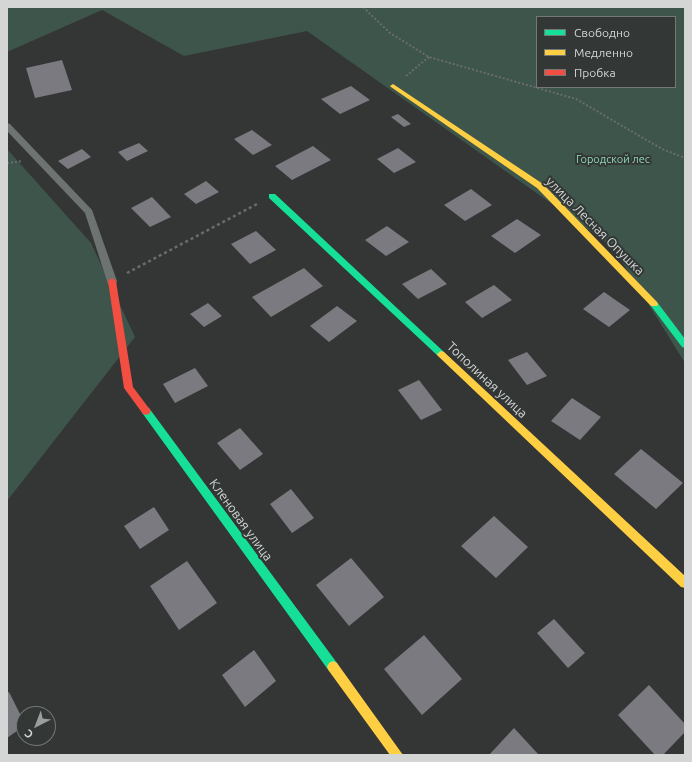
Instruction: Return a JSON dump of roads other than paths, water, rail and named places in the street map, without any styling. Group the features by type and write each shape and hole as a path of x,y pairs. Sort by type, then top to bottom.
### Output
{"street":[{"name":"улица Лесная Опушка","path":"393,86 540,186 648,297 685,345"},
{"name":"Тополиная улица","path":"272,196 685,583"},
{"name":"Кленовая улица","path":"112,280 129,388 397,755"}],"lane":[{"path":"7,126 89,212 112,280"}],"park label":[{"name":"Городской лес","path":"613,159"}]}
